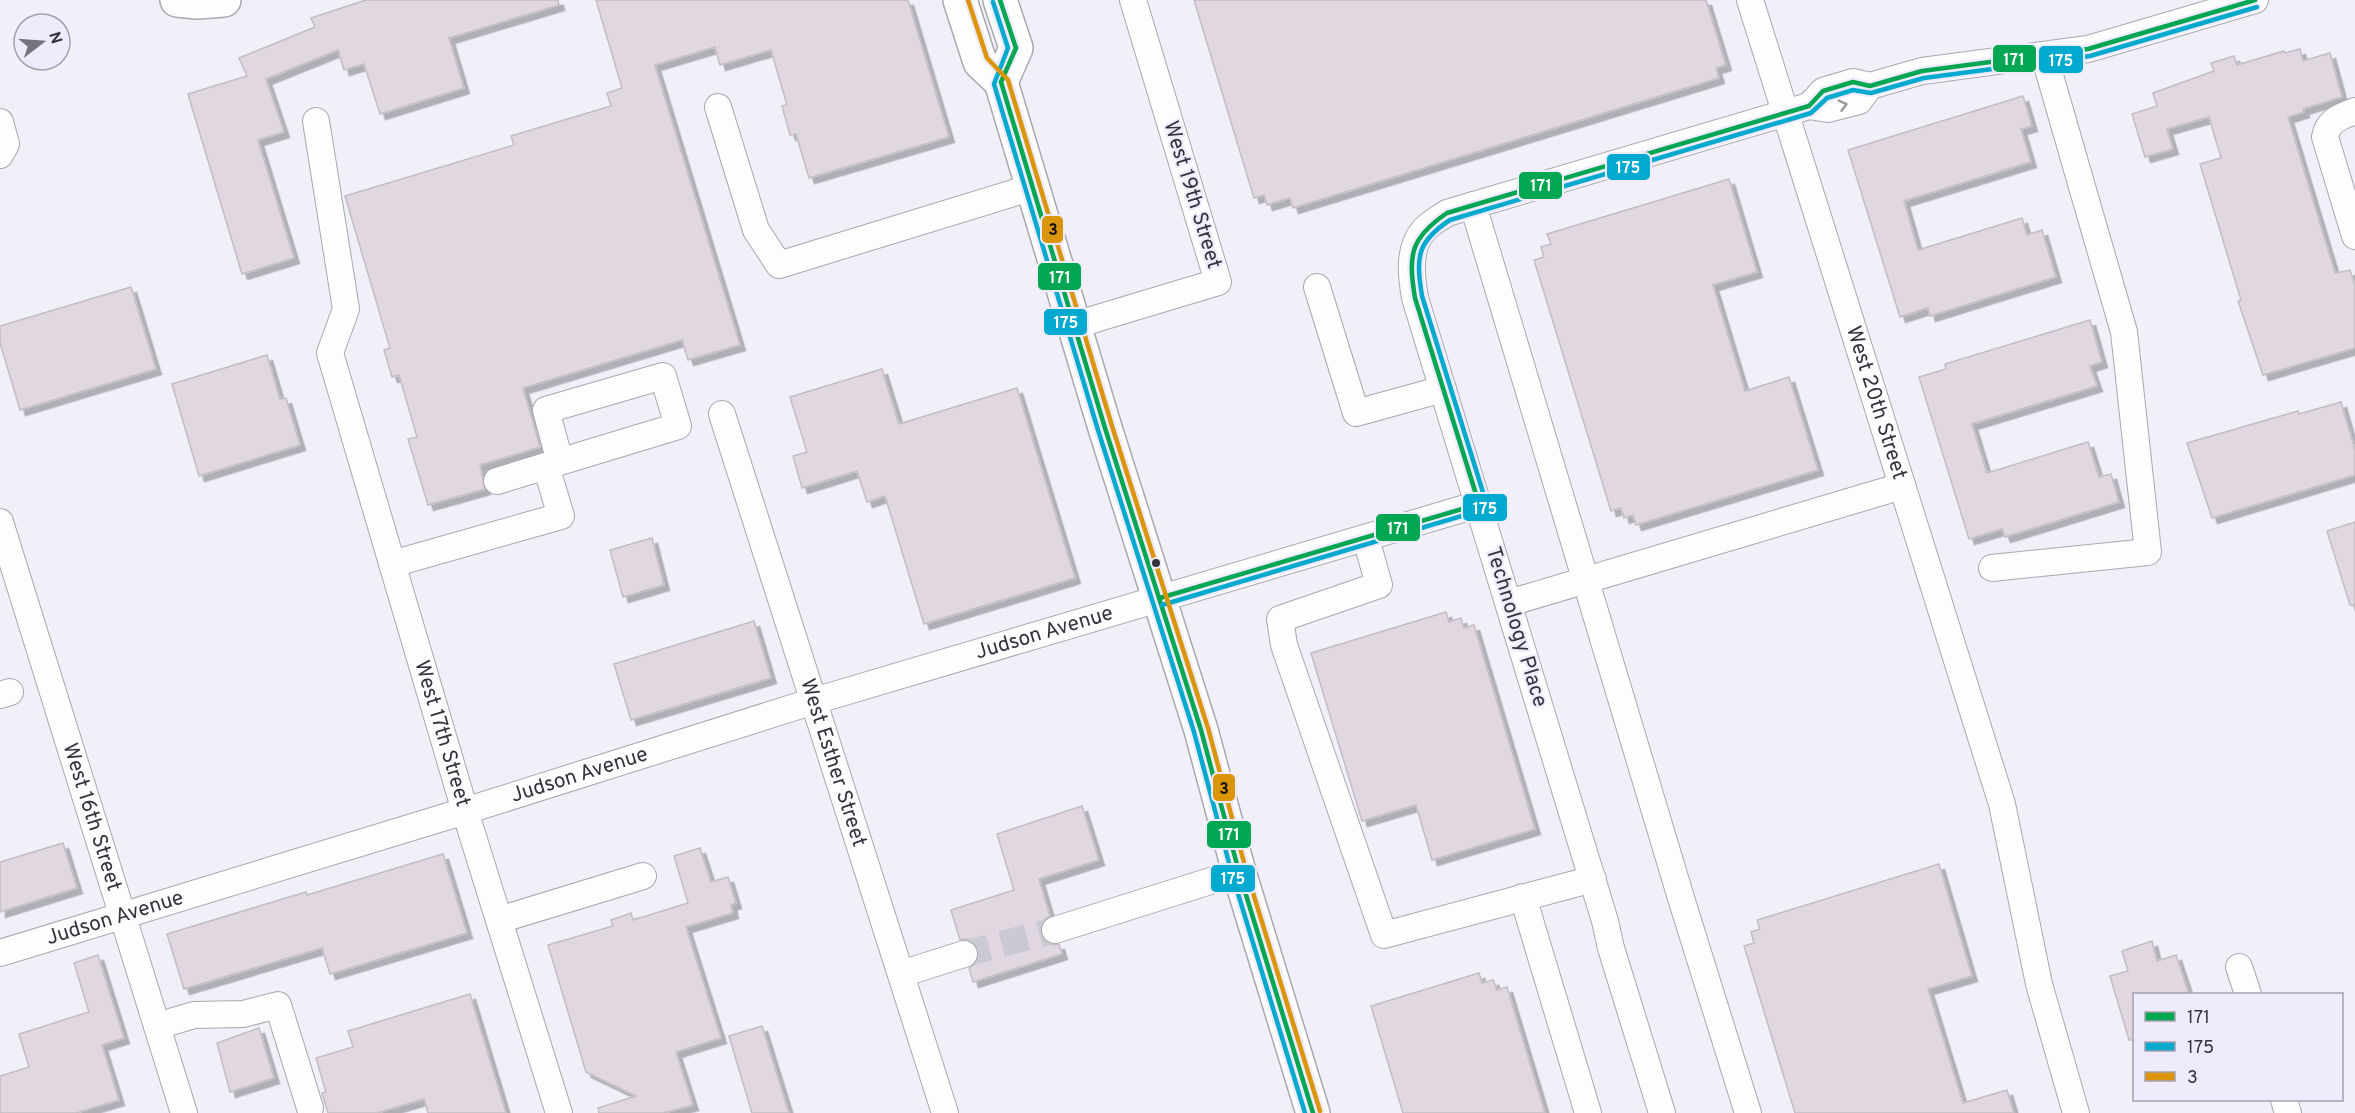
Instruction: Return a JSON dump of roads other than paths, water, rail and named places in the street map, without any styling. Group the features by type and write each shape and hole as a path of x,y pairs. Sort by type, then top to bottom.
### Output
{"highway":[{"path":"177,0 197,2 224,0"},
{"path":"946,0 976,51"},
{"path":"960,0 980,62 1001,82 1105,428 1201,730 1239,872 1313,1113"},
{"path":"1000,0 1016,48 1001,82"}],"street":[{"name":"West 19th Street","path":"1075,325 1218,282 1133,0"},
{"name":"West 20th Street","path":"1749,0 2002,804 2038,984 2076,1113"},
{"path":"1992,568 2148,552 2124,332 2044,55 2088,49 2255,0"},
{"name":"Technology Place","path":"1662,1113 1611,948 1593,879 1415,298 1411,272 1415,247 1424,230 1447,213 1809,106 1823,91 1853,82 1870,86 1922,71 2044,55"},
{"path":"718,107 756,230 779,265 1033,187"},
{"path":"2355,111 2333,120 2326,130 2325,137 2355,236"},
{"name":"West 17th Street","path":"316,121 346,309 330,353 465,811 559,1113"},
{"path":"0,123 6,144 0,155"},
{"path":"1473,205 1681,898 1749,1113"},
{"path":"1317,287 1356,413 1443,389"},
{"path":"392,564 561,516 553,464 546,410 663,376 678,426 553,464 497,481"},
{"name":"West Esther Street","path":"722,414 945,1113"},
{"path":"1509,603 1902,486"},
{"name":"Judson Avenue","path":"0,953 465,811 814,701 1479,504"},
{"name":"West 16th Street","path":"0,522 184,1113"},
{"path":"1366,539 1379,585 1280,619 1284,645 1384,935 1593,879"},
{"path":"1054,930 1239,872"},
{"path":"499,920 643,876"},
{"path":"1523,897 1588,1113"},
{"path":"901,974 964,954"},
{"path":"2239,967 2248,993"},
{"path":"158,1026 194,1015 243,1014 278,1005 310,1108"}],"tunnel":[{"path":"964,954 1055,930"}]}
